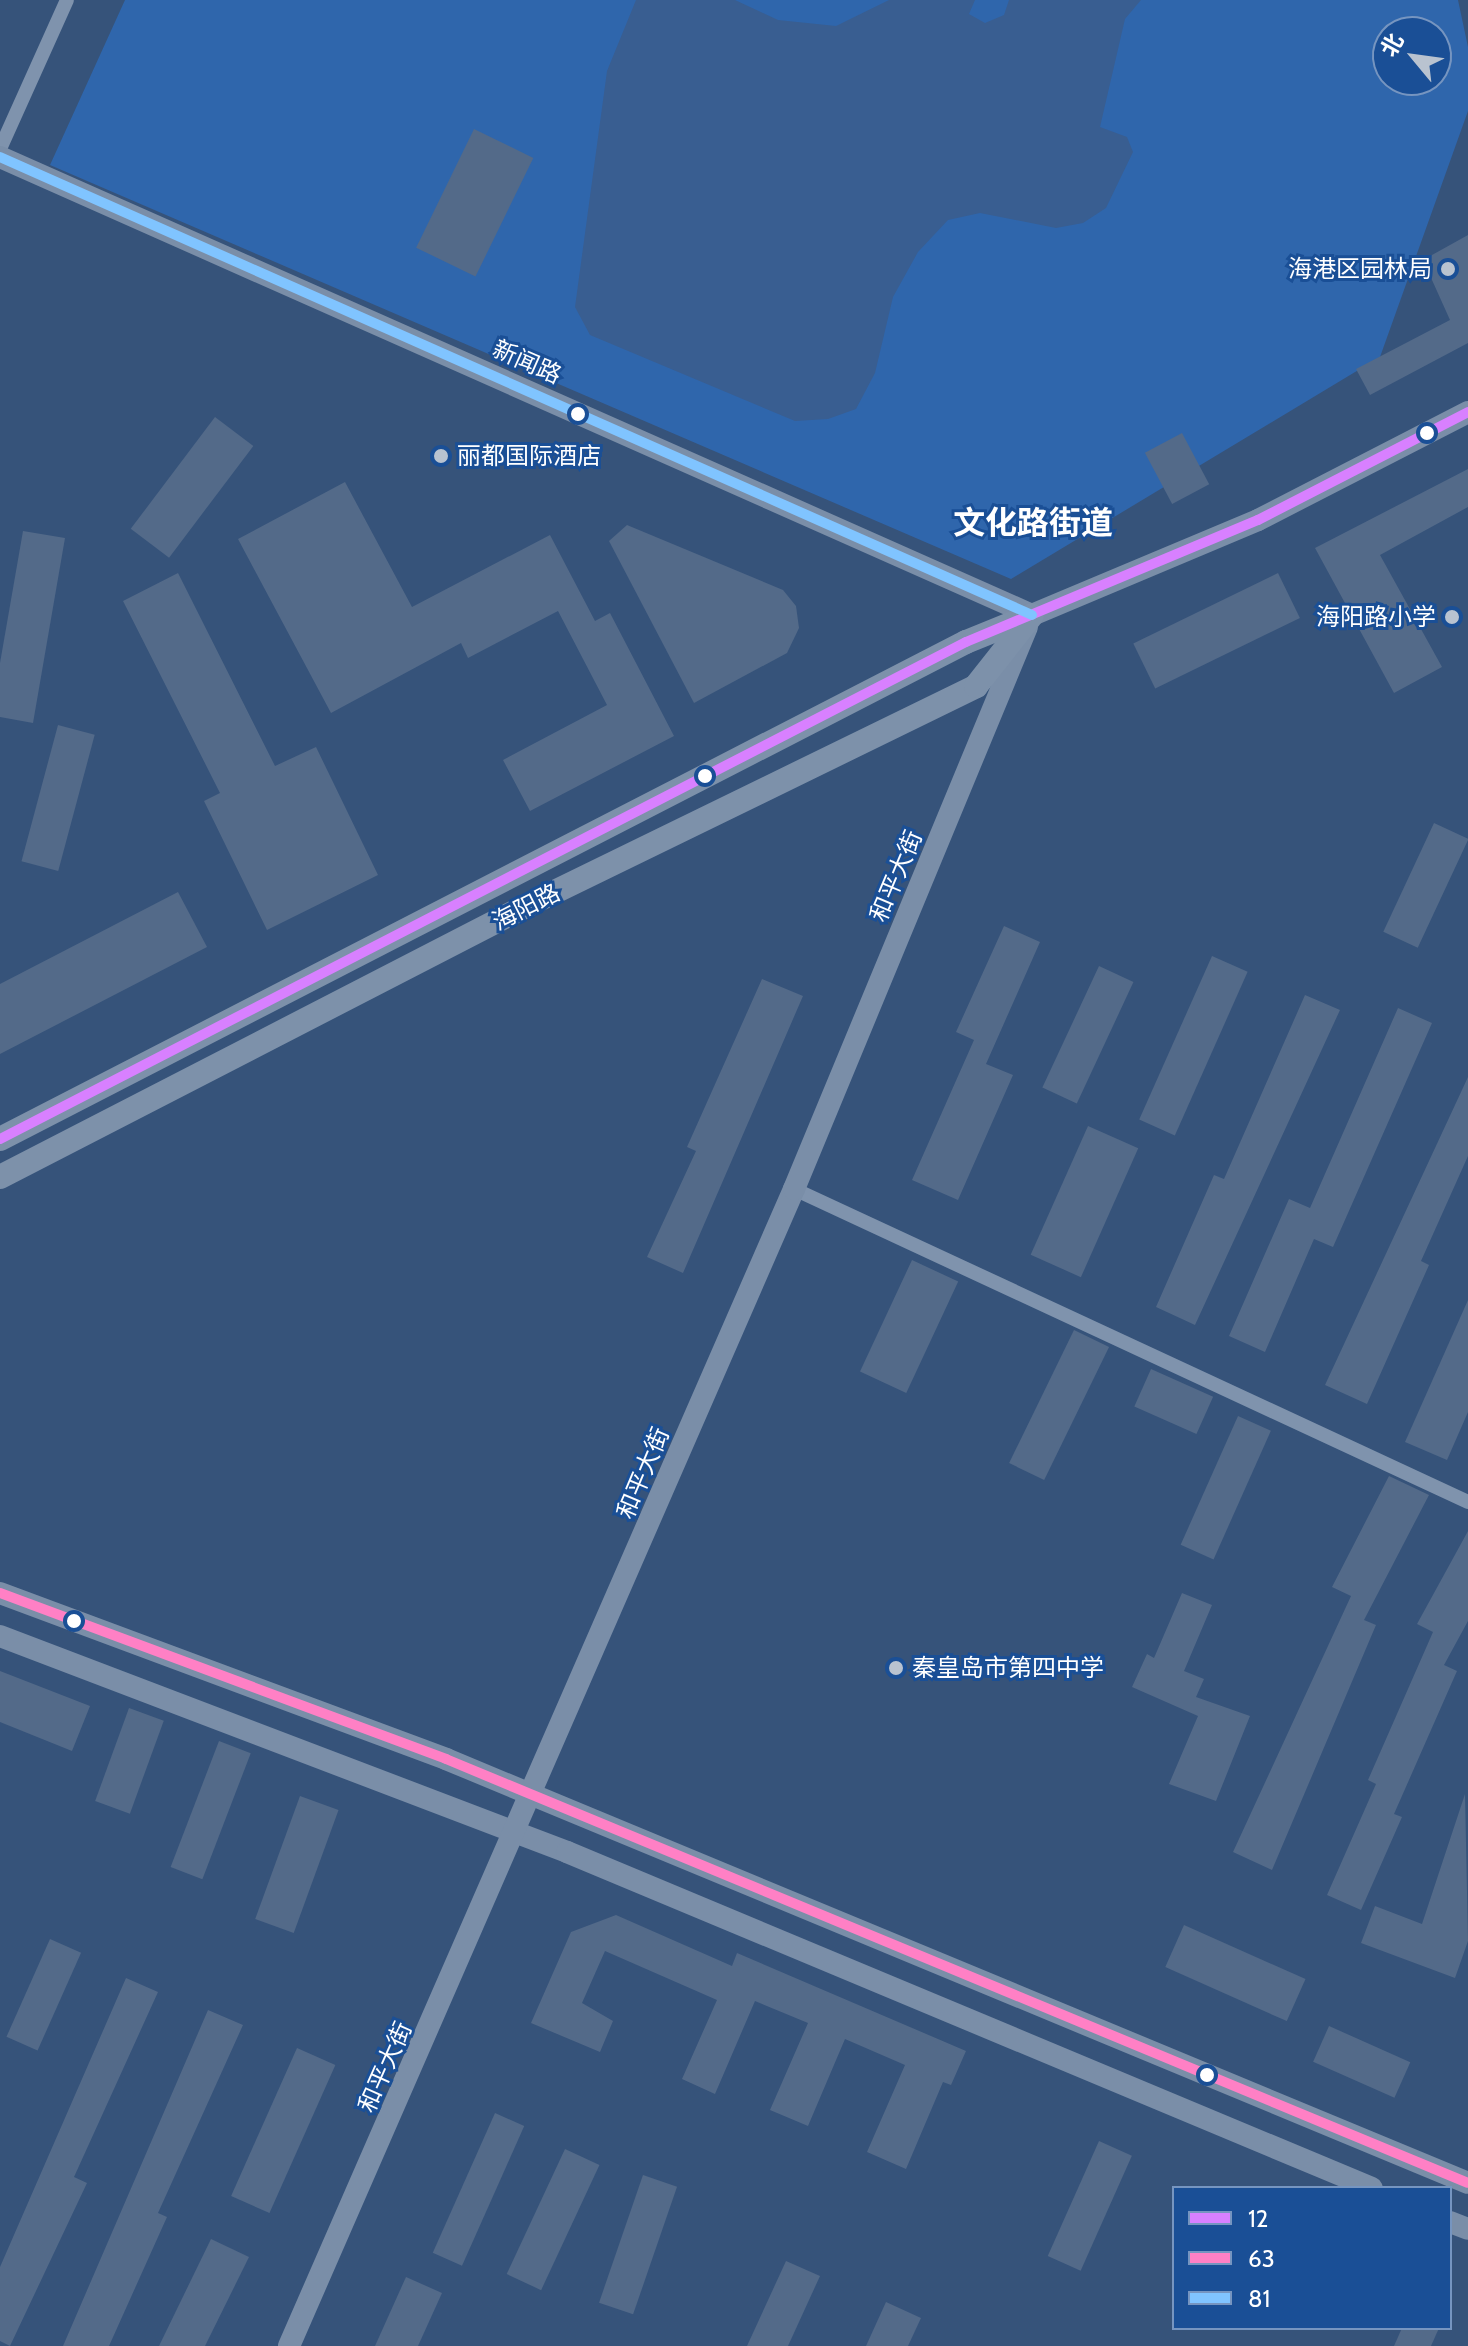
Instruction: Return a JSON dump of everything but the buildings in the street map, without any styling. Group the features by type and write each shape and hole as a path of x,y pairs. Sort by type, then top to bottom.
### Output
{"main road":[{"name":"新闻路","path":"0,157 1032,615"},
{"name":"海阳路","path":"0,1139 966,642 1258,520 1468,412"},
{"name":"海阳路","path":"0,1177 534,902 976,686 1032,615"},
{"name":"和平大街","path":"289,2346 516,1833 794,1189 1032,615"},
{"path":"0,1593 350,1721 1468,2183"},
{"path":"0,1636 516,1833 1367,2186"}],"street":[{"path":"0,149 67,0"},
{"path":"794,1189 1468,1502"}],"shaded area":[{"path":"125,0 1458,0 1468,47 1468,111 1380,357 1011,579 50,165"},
{"path":"636,0 735,0 778,20 836,26 889,0 975,0 969,14 985,23 1004,15 1009,0 1141,0 1125,19 1100,127 1127,137 1133,152 1106,208 1083,223 1056,228 980,213 948,220 918,252 893,297 875,373 856,409 828,419 795,421 590,335 575,307 607,71"}],"transit line":[{"name":"81","path":"0,157 1032,615"},
{"name":"12","path":"0,1139 966,642 1258,520 1468,412"},
{"name":"63","path":"0,1593 446,1759 1468,2183"}],"place":[{"name":"海港区园林局","path":"1448,269"},
{"name":"丽都国际酒店","path":"441,456"},
{"name":"海阳路小学","path":"1452,617"},
{"name":"秦皇岛市第四中学","path":"896,1668"}],"district":[{"name":"文化路街道","path":"1033,523"}]}
